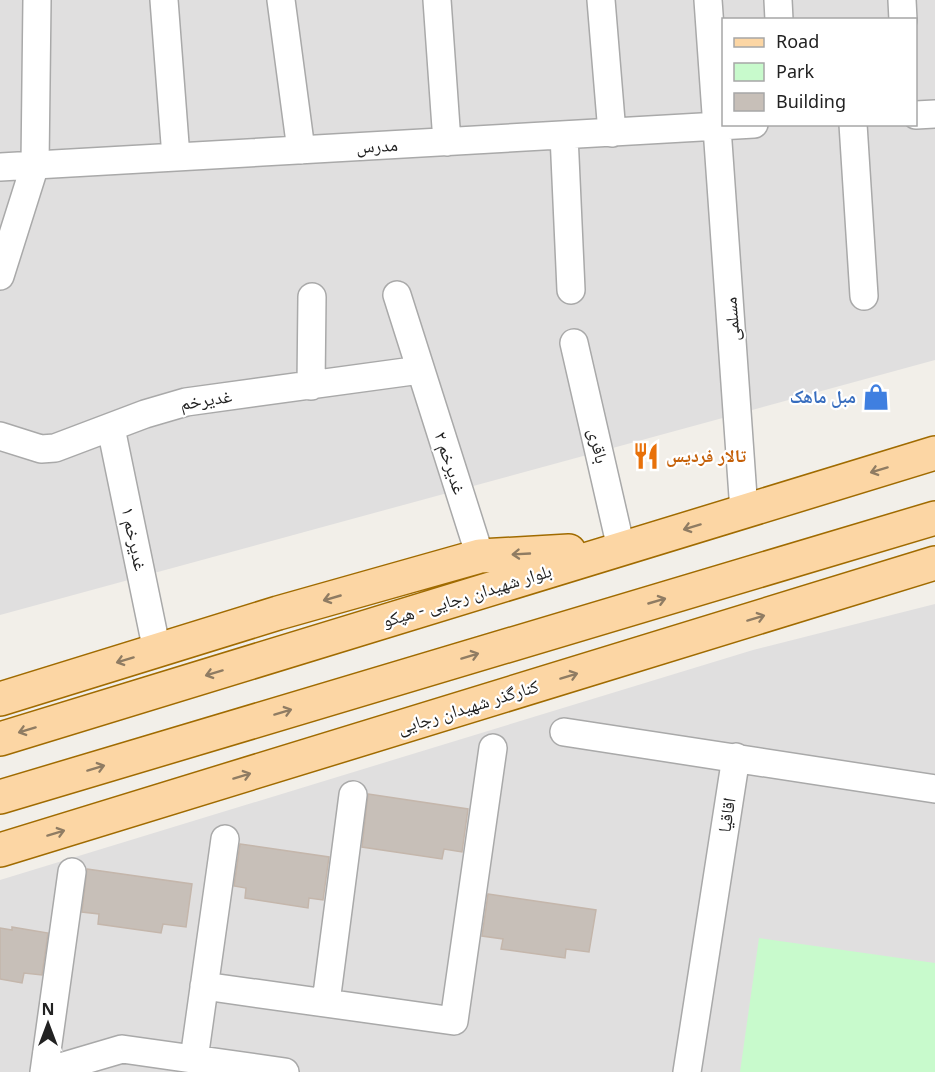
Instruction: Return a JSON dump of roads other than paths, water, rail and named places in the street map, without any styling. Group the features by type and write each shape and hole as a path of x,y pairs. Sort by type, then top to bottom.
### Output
{"main road":[{"name":"بلوار شهیدان رجایی - هپکو","path":"0,739 935,453"},
{"path":"0,797 935,518"},
{"path":"0,699 343,594 480,556 621,548"},
{"name":"کنارگذر شهیدان رجایی","path":"0,850 935,563"}],"street":[{"path":"0,276 35,165 37,0"},
{"path":"164,0 176,157"},
{"path":"281,0 301,150"},
{"path":"437,0 447,142"},
{"path":"601,0 612,132"},
{"name":"مسلمی","path":"708,0 719,126 744,511"},
{"path":"778,0 779,18"},
{"path":"902,0 903,18"},
{"path":"917,115 935,114"},
{"name":"مدرس","path":"0,167 722,126"},
{"path":"853,126 864,296"},
{"path":"564,135 571,290"},
{"name":"غدیرخم ۲","path":"397,295 480,556"},
{"path":"311,386 312,297"},
{"name":"باقری","path":"574,343 621,548"},
{"name":"غدیرخم","path":"0,436 41,449 55,448 146,414 186,402 420,370"},
{"name":"غدیرخم ۱","path":"111,428 157,651"},
{"path":"564,732 935,789"},
{"path":"204,986 454,1021 493,748"},
{"name":"اقاقیا","path":"687,1072 736,758"},
{"path":"326,1002 353,795"},
{"path":"194,1059 225,838"},
{"path":"72,872 44,1072 122,1049 194,1059 223,1068 285,1072"}],"place":[{"name":"مبل ماهک","path":"876,397"},
{"name":"تالار فردیس","path":"646,456"}]}
